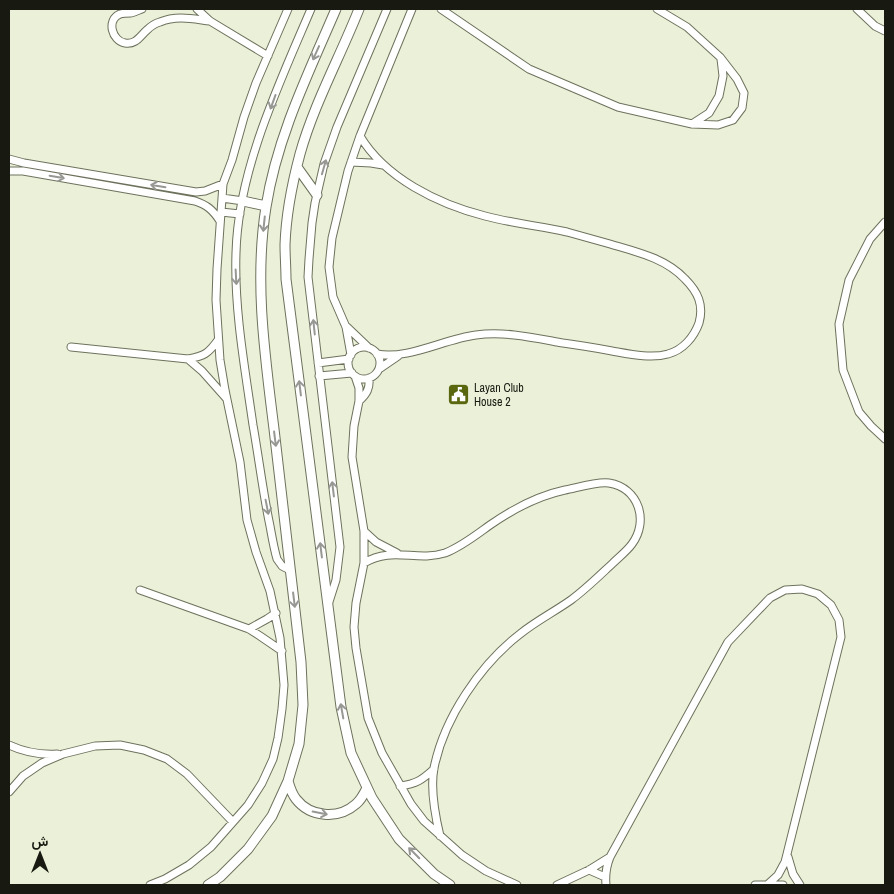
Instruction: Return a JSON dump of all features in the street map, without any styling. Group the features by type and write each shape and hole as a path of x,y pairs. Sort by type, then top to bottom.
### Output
{"street":[{"path":"142,9 131,13 119,14 114,19 112,26 113,34 117,40 124,44 132,44 158,22 170,18 184,17 210,21"},
{"path":"197,9 210,21 268,56"},
{"path":"150,885 189,865 211,847 248,805 262,783 273,759 278,738 284,686 282,651 276,613 247,520 240,462 220,360 216,300 223,184 256,83 288,9"},
{"path":"290,570 282,566 276,556 266,502 241,345 236,252 240,214 252,158 279,84 311,9"},
{"path":"208,885 220,877 248,849 272,816 288,781 298,744 303,705 301,662 263,332 262,241 266,206 284,134 316,52 337,9"},
{"path":"328,606 336,580 340,547 308,277 310,241 316,195 324,164 337,127 387,9"},
{"path":"414,9 360,136 351,162 332,238 329,268 332,297 346,327 350,357 348,364 359,388 352,457 364,531 364,563 356,603 354,627 357,655 368,718 382,753 411,804 421,817 462,855 486,871 517,885"},
{"path":"440,9 529,69 618,107 692,124 718,125 733,120 742,108 744,93 737,79 720,57 687,28 657,9"},
{"path":"857,9 875,26 885,31"},
{"path":"356,11 311,123 297,167 288,214 285,245 286,279 341,707 351,754 372,798 399,839 434,874 450,885"},
{"path":"692,124 709,112 719,96 723,76 720,57"},
{"path":"346,327 377,354 387,356 398,356 451,340 477,335 503,334 656,356 678,350 688,341 696,330 702,313 696,291 669,265 646,254 566,232 485,216 457,208 430,196 383,166 360,136"},
{"path":"9,159 196,192 205,191 223,184"},
{"path":"351,162 383,166"},
{"path":"297,167 316,195"},
{"path":"9,171 23,171 189,199 206,205 220,221"},
{"path":"189,199 190,191"},
{"path":"222,198 243,200 266,206"},
{"path":"221,212 240,214"},
{"path":"885,222 870,239 849,280 839,324 843,370 859,412 885,439"},
{"path":"71,347 188,359 205,354 211,350 218,340"},
{"path":"318,363 350,357 359,348 369,348"},
{"path":"377,354 379,369"},
{"path":"319,376 353,375 362,379 369,378 398,356"},
{"path":"188,359 227,398"},
{"path":"359,400 366,393 370,383 369,378"},
{"path":"364,563 387,555 424,557 445,552 464,543 516,508 556,492 592,484 608,483 624,488 635,499 641,514 640,530 631,544 585,589 520,634 496,656 474,681 457,708 443,738 434,769 433,790 440,836"},
{"path":"364,531 383,546 402,555"},
{"path":"606,885 606,867 610,857 728,642 770,598 785,590 802,589 818,594 831,605 839,620 841,637 787,854 782,869 767,885"},
{"path":"140,590 248,630 282,651"},
{"path":"248,630 276,613"},
{"path":"9,744 27,752 63,754"},
{"path":"9,792 24,776 36,767 63,754 95,746 120,745 144,750 167,759 187,774 233,822"},
{"path":"400,786 413,784 424,778 434,769"},
{"path":"288,781 290,791 302,806 320,814 330,815 348,810 356,804 367,788"},
{"path":"421,817 435,812"},
{"path":"787,854 790,868 800,885"},
{"path":"557,885 589,870 610,857"},
{"path":"589,870 605,877"},
{"path":"578,875 579,885"},
{"path":"755,885 784,885"}],"place":[{"name":"Layan Club House 2","path":"458,395"}]}
